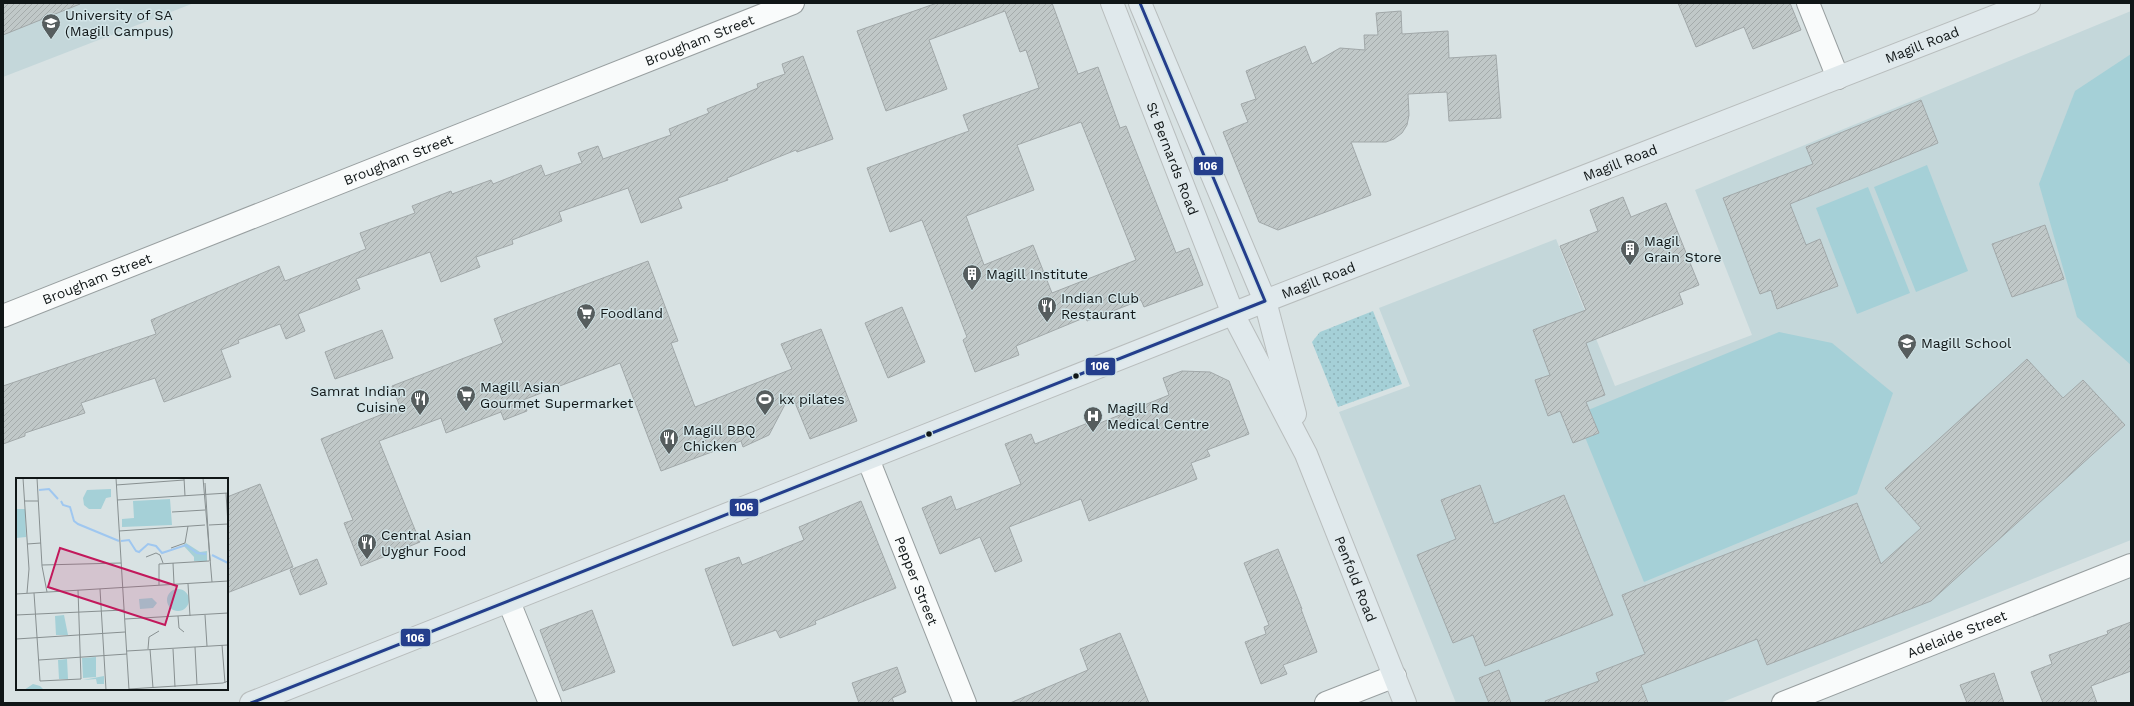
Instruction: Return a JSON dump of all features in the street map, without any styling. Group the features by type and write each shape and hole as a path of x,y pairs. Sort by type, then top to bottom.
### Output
{"main road":[{"name":"St Bernards Road","path":"1112,3 1233,314"},
{"name":"St Bernards Road","path":"1140,3 1265,301"},
{"name":"Magill Road","path":"251,703 1265,301 2029,3"},
{"name":"Penfold Road","path":"1265,301 1306,454"},
{"name":"Penfold Road","path":"1233,314 1306,454 1405,703"}],"street":[{"name":"Brougham Street","path":"3,316 793,3"},
{"path":"1808,3 1838,78"},
{"name":"Pepper Street","path":"868,459 965,703"},
{"name":"Adelaide Street","path":"1783,703 2131,565"},
{"path":"509,602 550,703"},
{"path":"1326,703 1395,676"}],"shaded area":[{"name":"University of SA (Magill Campus)","path":"3,3 194,3 3,77"},
{"name":"Magill School","path":"2131,11 2131,540 1720,703 1456,703 1339,412 1410,386 1379,308 1556,239 1615,386 1752,335 1695,190"},
{"path":"2131,54 2131,365 2077,317 2039,184 2075,91"},
{"path":"1927,165 1968,271 1916,292 1874,187"},
{"path":"1868,187 1910,293 1857,314 1816,208"},
{"path":"1373,311 1402,384 1338,407 1312,342 1320,332"},
{"path":"1779,332 1832,343 1893,393 1857,494 1644,582 1576,415"}],"building":[{"path":"3,3 79,3 80,4 3,35"},
{"path":"937,3 1052,3 1078,74 1098,67 1120,128 1126,126 1176,253 1189,248 1203,285 1144,307 1141,300 1087,321 1086,317 1016,346 1019,355 975,372 963,340 967,337 922,220 890,232 867,168 969,131 963,115 1039,88 1026,50 1020,52 1005,11 929,40 947,89 886,111 857,31","holes":["1081,122 1136,260 1052,293 1033,245 984,265 966,216 1034,190 1017,145"]},
{"path":"1678,3 1790,3 1801,30 1753,49 1744,27 1696,47"},
{"path":"1401,11 1402,34 1448,31 1449,58 1496,55 1501,118 1449,121 1447,92 1408,94 1409,115 1407,125 1402,133 1394,139 1386,142 1351,142 1371,195 1278,230 1259,222 1223,132 1248,122 1241,104 1256,99 1246,71 1305,46 1312,64 1340,48 1365,50 1364,35 1378,35 1376,13"},
{"path":"803,56 833,139 797,152 796,150 727,178 728,180 678,198 682,208 641,223 628,188 559,212 562,221 512,240 513,244 476,257 480,267 441,282 430,252 356,279 360,289 298,314 305,331 286,339 280,324 238,340 239,343 221,350 231,377 164,402 155,378 81,403 85,413 25,433 25,436 3,444 3,386 156,334 151,320 279,266 285,281 366,249 360,233 415,213 412,206 451,191 452,194 491,180 493,184 541,165 545,176 582,163 578,153 598,146 603,159 671,135 669,129 709,113 707,109 758,88 757,84 785,74 782,64"},
{"path":"1921,100 1938,143 1790,204 1806,245 1820,239 1838,286 1777,309 1771,290 1760,294 1723,198 1813,164 1806,147"},
{"name":"Magil Grain Store","path":"1623,197 1631,217 1666,203 1699,285 1679,293 1683,304 1586,343 1605,395 1586,402 1599,433 1573,443 1560,411 1548,416 1535,380 1550,375 1533,330 1586,310 1560,246 1598,231 1590,210"},
{"path":"2045,225 2064,279 2012,297 1992,244"},
{"path":"648,261 678,341 671,343 695,407 792,369 781,344 821,329 857,421 810,439 791,393 769,435 743,447 741,441 661,471 620,363 523,400 527,411 504,420 501,412 446,433 441,418 379,441 420,542 361,566 344,523 353,520 321,439 400,407 392,386 503,343 494,319"},
{"path":"902,307 925,362 888,378 865,323"},
{"path":"382,330 393,358 335,379 325,352"},
{"path":"2027,359 2063,398 2083,380 2125,425 1931,601 1767,665 1757,639 1641,685 1648,703 1546,703 1545,701 1599,681 1596,673 1645,654 1622,595 1857,503 1881,564 1921,528 1885,488"},
{"path":"1182,371 1210,372 1229,381 1249,434 1207,450 1210,456 1191,463 1197,479 1089,521 1081,499 1009,527 1022,561 995,572 980,537 940,554 922,508 951,496 956,510 1021,484 1005,444 1031,434 1035,444 1098,419 1100,423 1169,395 1163,378"},
{"path":"260,484 293,567 228,593 228,497"},
{"path":"1480,485 1494,524 1564,495 1613,615 1485,666 1473,635 1453,643 1417,555 1456,539 1441,500"},
{"path":"861,501 896,588 815,621 816,624 780,638 776,630 733,646 705,569 739,557 742,565 804,540 799,527"},
{"path":"1278,549 1317,652 1283,665 1287,674 1261,684 1245,642 1266,634 1264,627 1269,625 1244,563"},
{"path":"317,559 327,584 300,595 290,570"},
{"path":"592,610 615,672 563,691 540,630"},
{"path":"2131,622 2131,671 2091,686 2097,703 2043,703 2031,672 2052,664 2049,655 2108,634 2107,631"},
{"path":"1120,633 1149,703 1010,703 1088,670 1080,649"},
{"path":"897,667 906,692 892,698 894,703 859,703 852,683"},
{"path":"1499,670 1511,703 1489,703 1479,678"},
{"path":"1994,673 2004,703 1967,703 1960,685"}],"transit line":[{"name":"106","path":"251,703 1265,301 1140,3"}],"place":[{"name":"University of SA (Magill Campus)","path":"51,40"},
{"name":"Magil Grain Store","path":"1630,266"},
{"name":"Magill Institute","path":"972,291"},
{"name":"Indian Club Restaurant","path":"1047,323"},
{"name":"Foodland","path":"586,330"},
{"name":"Magill School","path":"1907,360"},
{"name":"Magill Asian Gourmet Supermarket","path":"466,412"},
{"name":"Samrat Indian Cuisine","path":"420,416"},
{"name":"kx pilates","path":"765,416"},
{"name":"Magill Rd Medical Centre","path":"1093,433"},
{"name":"Magill BBQ Chicken","path":"669,455"},
{"name":"Central Asian Uyghur Food","path":"367,560"}]}
